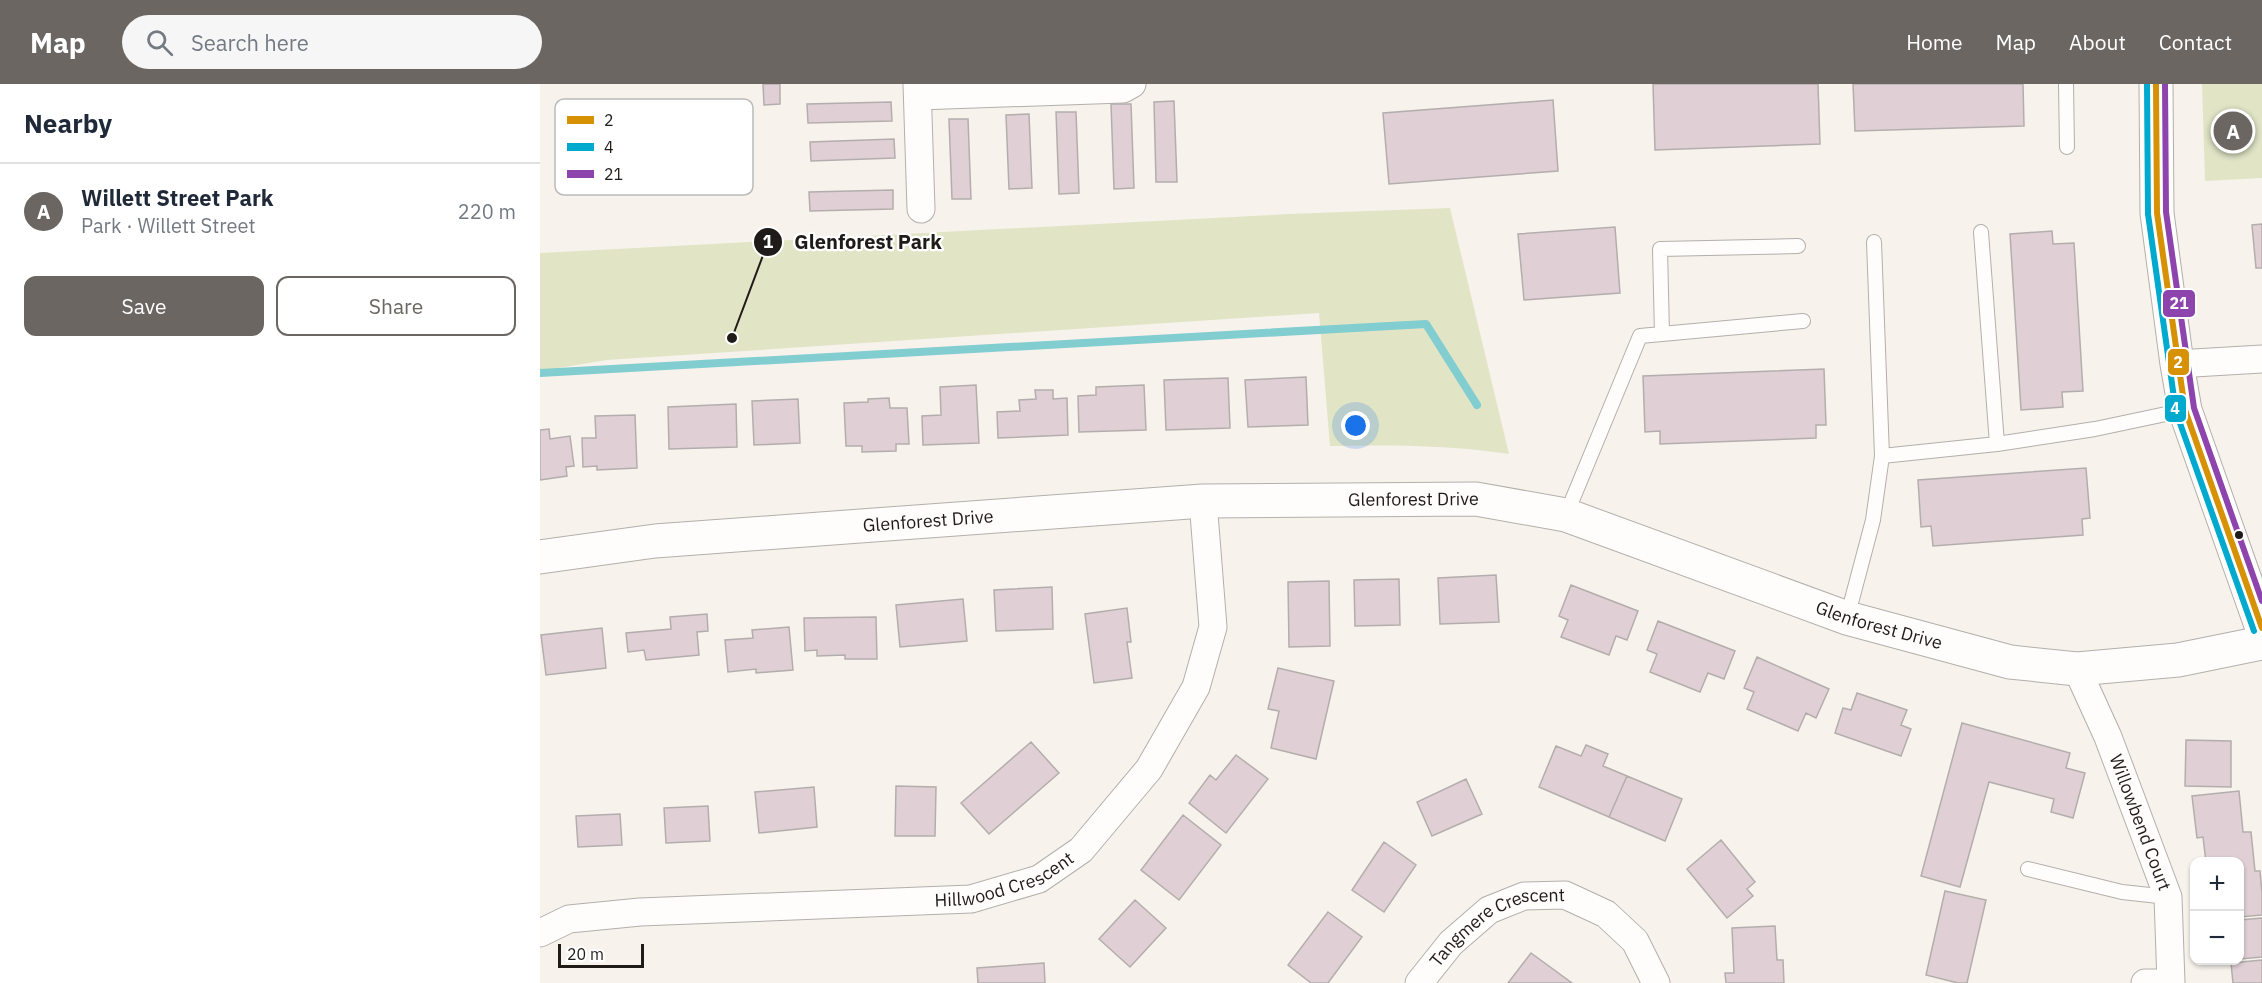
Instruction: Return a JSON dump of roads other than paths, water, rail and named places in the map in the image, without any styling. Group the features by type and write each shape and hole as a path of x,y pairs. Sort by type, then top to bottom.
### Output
{"street":[{"path":"921,209 917,90 1123,89 1132,84"},
{"path":"2156,84 2157,213 2185,410 2262,628"},
{"path":"2177,363 2262,359"},
{"name":"Glenforest Drive","path":"540,556 655,541 1203,501 1476,499 1566,515 1848,618 2010,662 2077,669 2178,660 2262,643"},
{"name":"Hillwood Crescent","path":"540,933 569,920 639,912 971,899 1039,879 1081,850 1149,769 1196,687 1213,627 1203,501"},
{"name":"Willowbend Court","path":"2077,669 2108,737 2168,897 2171,983"},
{"name":"Tangmere Crescent","path":"1419,983 1451,943 1489,910 1524,896 1565,895 1606,914 1635,941 1656,983"},
{"path":"2145,983 2165,983"}],"lane":[{"path":"2066,84 2067,147"},
{"path":"1982,232 1997,444"},
{"path":"1848,618 1873,520 1882,456 1874,242"},
{"path":"1662,334 1660,249 1798,246"},
{"path":"1566,515 1640,336 1803,321"},
{"path":"1882,456 1997,444 2095,429 2185,410"},
{"path":"2028,869 2122,892 2168,897"}],"waterway":[{"path":"540,373 1426,324 1477,405"}],"place":[{"name":"Willett Street Park","path":"2233,131"},
{"name":"Glenforest Park","path":"732,338"}]}
